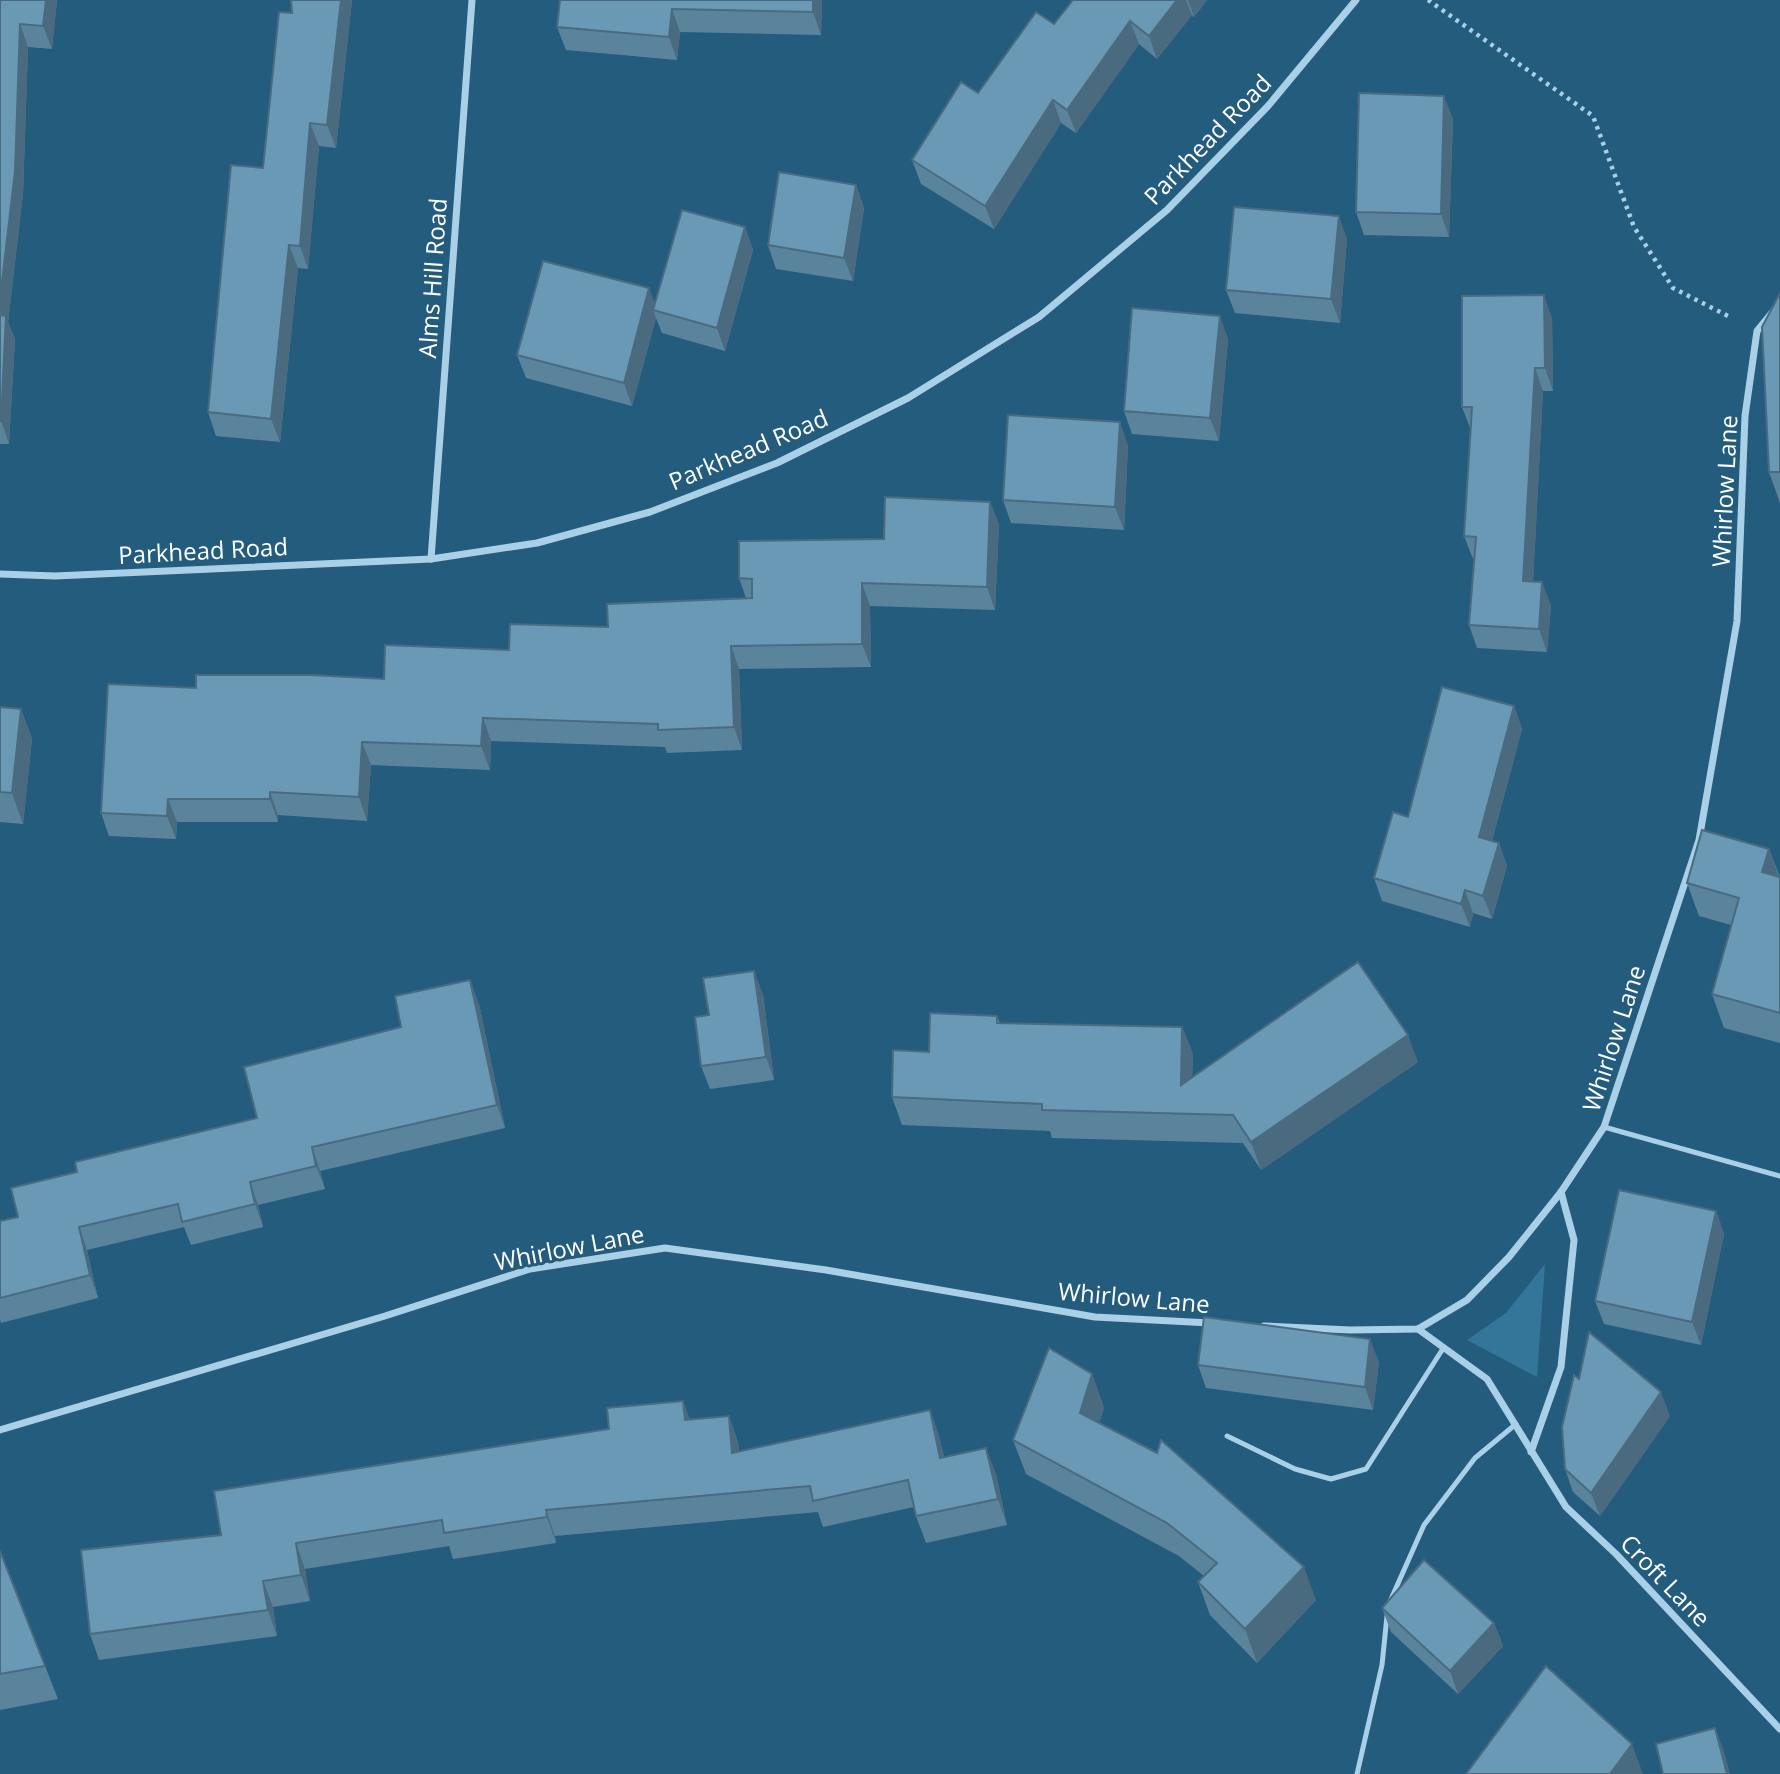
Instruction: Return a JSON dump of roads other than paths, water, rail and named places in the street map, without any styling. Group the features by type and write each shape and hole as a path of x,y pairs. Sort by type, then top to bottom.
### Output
{"street":[{"name":"Alms Hill Road","path":"430,559 472,0"},
{"name":"Parkhead Road","path":"0,574 55,576 430,559 537,543 650,512 777,463 930,384 1040,317 1167,210 1268,106 1356,0"},
{"name":"Whirlow Lane","path":"1256,1325 1350,1330 1418,1329 1467,1300 1509,1257 1561,1192 1604,1127 1699,840 1737,621 1745,416 1757,331 1780,303"},
{"path":"1531,1452 1561,1367 1574,1240 1561,1192"},
{"name":"Whirlow Lane","path":"0,1430 385,1316 530,1269 665,1248 826,1270 1095,1317 1216,1323"},
{"name":"Croft Lane","path":"1418,1329 1487,1379 1566,1507 1616,1554 1780,1729"}],"lane":[{"path":"1604,1127 1780,1176"},
{"path":"1227,1436 1295,1469 1331,1479 1366,1469 1444,1347"},
{"path":"1357,1774 1382,1665 1388,1604 1424,1525 1475,1458 1516,1424"}]}
